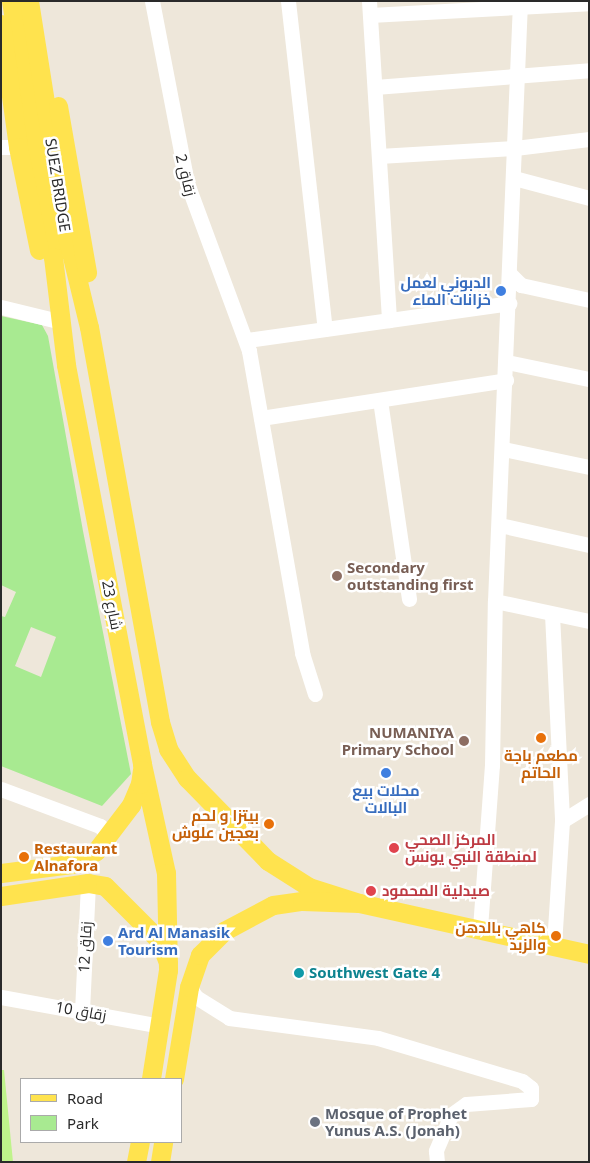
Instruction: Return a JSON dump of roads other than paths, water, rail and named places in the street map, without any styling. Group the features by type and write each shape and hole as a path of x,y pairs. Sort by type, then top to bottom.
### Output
{"main road":[{"name":"SUEZ BRIDGE","path":"11,1 57,230 97,366"},
{"name":"SUEZ BRIDGE","path":"29,1 57,230 66,366"},
{"path":"41,1 92,300 97,366"},
{"path":"1,24 10,147 66,366"},
{"name":"شارع 23","path":"66,366 142,764 161,844 169,911 168,970 151,1078"},
{"name":"شارع 23","path":"97,366 160,722 168,749 187,778 261,855 282,872 309,887 359,903"},
{"path":"1,874 70,864 85,858 103,844 137,794 142,764"},
{"path":"1,896 88,883 110,889 153,934 166,954 168,970"},
{"path":"174,1078 189,988 195,965 211,941 264,909 285,902 359,903 480,928 589,954"},
{"path":"136,1162 140,1143"},
{"path":"160,1162 163,1143"}],"street":[{"name":"زقاق 2","path":"152,1 187,183 247,340 302,653 315,694"},
{"path":"288,1 325,329"},
{"path":"389,320 370,8 589,3"},
{"path":"480,928 492,765 495,601 507,362 520,4"},
{"path":"375,87 518,74 589,70"},
{"path":"379,156 515,148 589,139"},
{"path":"514,178 589,198"},
{"path":"510,274 521,285 589,300"},
{"path":"247,340 509,303"},
{"path":"1,307 54,320"},
{"path":"507,362 589,379"},
{"path":"261,418 506,380"},
{"path":"380,400 409,599"},
{"path":"503,449 589,467"},
{"path":"500,525 589,545"},
{"path":"495,601 589,622"},
{"path":"552,614 562,821 554,945"},
{"path":"1,788 100,826 106,833 103,844"},
{"path":"562,821 589,804"},
{"name":"زقاق 12","path":"82,1011 88,883"},
{"path":"189,988 196,997 229,1018 378,1038 522,1081 531,1088 531,1099 466,1104 451,1115 436,1151 437,1162"},
{"name":"زقاق 10","path":"1,997 160,1026"}],"place":[{"name":"الدبوني لعمل خزانات الماء","path":"501,291"},
{"name":"Secondary outstanding first","path":"337,576"},
{"name":"مطعم باجة الحاتم","path":"541,738"},
{"name":"NUMANIYA Primary School","path":"464,741"},
{"name":"محلات بيع البالات","path":"386,773"},
{"name":"بيتزا و لحم بعجين علوش","path":"269,824"},
{"name":"المركز الصحي لمنطقة النبي يونس","path":"394,848"},
{"name":"Restaurant Alnafora","path":"24,857"},
{"name":"صيدلية المحمود","path":"371,891"},
{"name":"كاهي بالدهن والزبد","path":"556,936"},
{"name":"Ard Al Manasik Tourism","path":"108,941"},
{"name":"Southwest Gate 4","path":"299,973"},
{"name":"Mosque of Prophet Yunus A.S. (Jonah)","path":"315,1122"}]}
